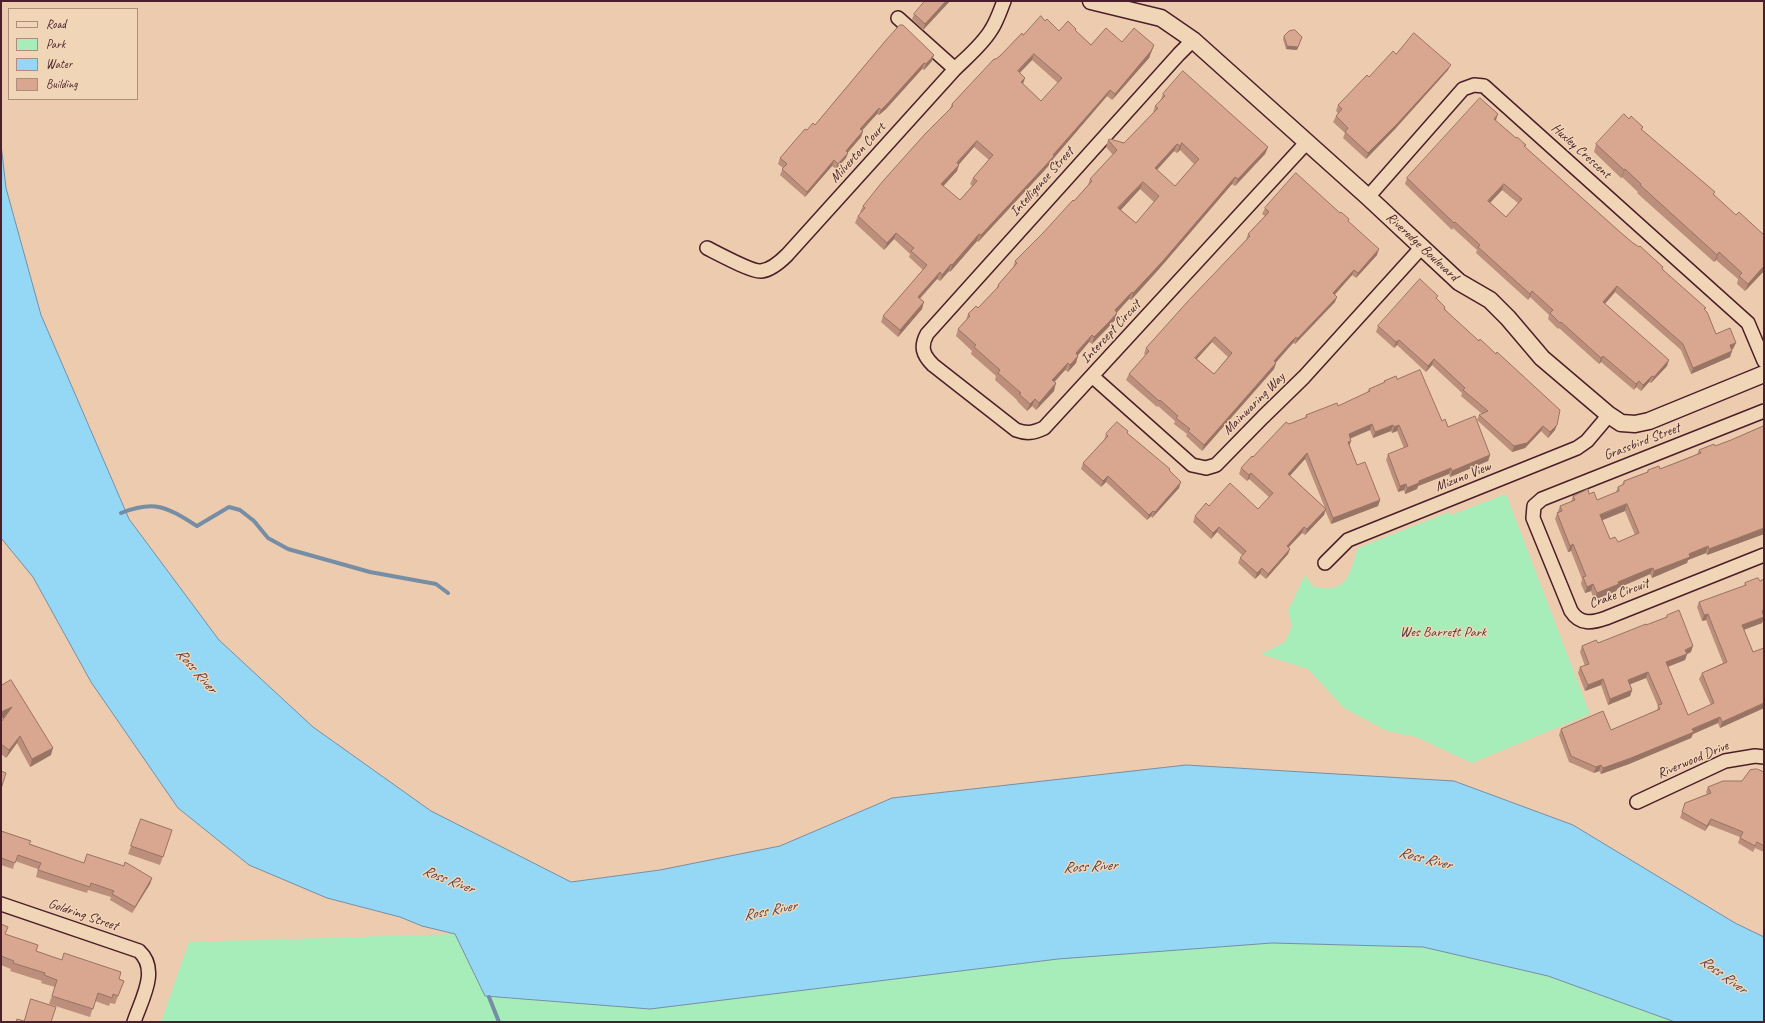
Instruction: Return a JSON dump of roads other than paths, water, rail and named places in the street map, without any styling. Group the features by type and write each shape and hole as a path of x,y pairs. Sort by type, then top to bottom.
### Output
{"street":[{"name":"Milverton Court","path":"707,248 752,270 760,272 778,263 787,255 990,31 1004,1"},
{"name":"Riveredge Boulevard","path":"1091,1 1161,18 1193,40 1306,143 1368,197 1459,282 1490,300 1508,318 1542,358 1609,415 1621,423 1635,424 1649,421 1764,374"},
{"path":"898,18 955,69"},
{"name":"Intelligence Street","path":"923,349 923,342 926,334 1193,40"},
{"name":"Huxley Crescent","path":"1368,197 1463,89 1474,85 1484,86 1748,323 1764,361"},
{"name":"Intercept Circuit","path":"923,349 926,358 933,365 1016,430 1025,433 1034,433 1044,428 1306,143"},
{"name":"Mainwaring Way","path":"1092,376 1192,465 1206,468 1216,465 1262,416 1304,377 1421,248"},
{"name":"Grassbird Street","path":"1534,506 1542,498 1764,411"},
{"name":"Mizuno View","path":"1325,563 1348,540 1577,448 1587,441 1609,415"},
{"name":"Crake Circuit","path":"1534,506 1536,526 1570,612 1575,618 1586,623 1606,618 1764,555"},
{"name":"Riverwood Drive","path":"1637,802 1725,762 1749,757 1764,757"},
{"name":"Goldring Street","path":"1,904 139,951 145,956 148,963 148,978 134,1022"}],"water":[{"name":"Ross River","path":"1,144 6,188 41,315 129,519 219,640 313,727 431,811 571,882 660,870 780,846 892,798 1186,765 1454,781 1573,825 1735,923 1764,937 1764,1022 1675,1022 1548,976 1423,947 1272,943 1058,959 650,1009 485,996 455,934 422,926 400,917 327,898 249,865 178,808 91,682 33,577 1,538"}],"waterway":[{"path":"121,513 133,509 153,506 178,514 197,526 229,507 240,510 254,521 268,538 288,549 370,572 436,584 448,593"},
{"path":"489,997 499,1022"}],"park label":[{"name":"Wes Barrett Park","path":"1443,632"}]}
